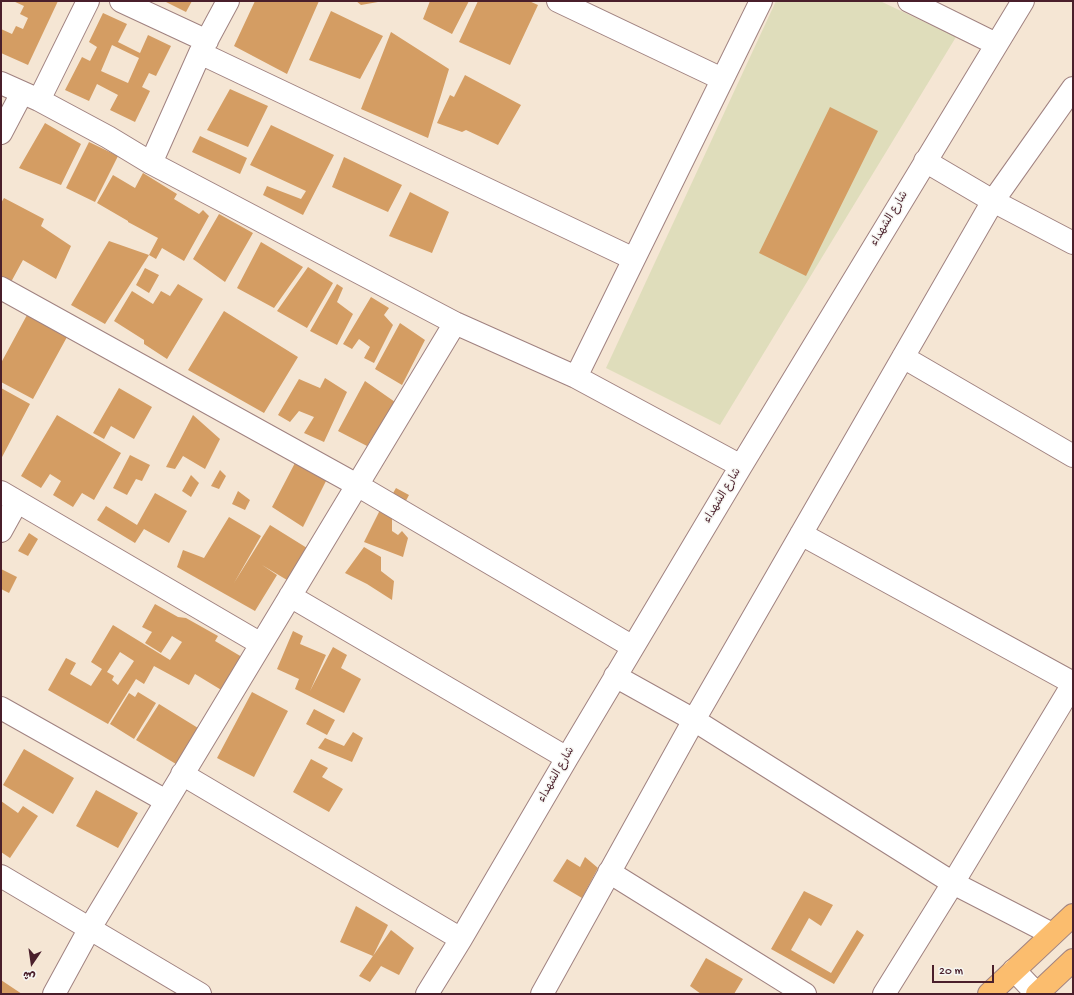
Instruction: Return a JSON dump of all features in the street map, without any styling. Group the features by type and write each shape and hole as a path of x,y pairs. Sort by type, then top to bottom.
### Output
{"highway":[{"path":"989,994 1073,915"},
{"path":"1037,994 1073,960"}],"street":[{"path":"1,133 31,96 88,1"},
{"path":"121,1 204,47 634,259"},
{"path":"150,163 204,47 228,1"},
{"path":"558,1 722,79"},
{"path":"576,377 722,79 762,1"},
{"path":"909,1 996,44"},
{"name":"شارع الشهداء","path":"427,994 741,466 1023,1"},
{"path":"1,83 31,96 108,137 150,163 455,323 576,377 741,466"},
{"path":"542,994 694,720 993,201 1073,88"},
{"path":"925,162 993,201 1073,243"},
{"path":"1,288 357,485 633,646"},
{"path":"54,994 90,928 182,774 455,323"},
{"path":"903,357 1073,456"},
{"path":"1,532 9,497 261,644"},
{"path":"801,534 1073,684 884,994"},
{"path":"290,596 566,758"},
{"path":"615,676 694,720 953,882 1052,934"},
{"path":"1,708 166,801"},
{"path":"182,774 461,939"},
{"path":"609,872 805,994"},
{"path":"1,876 200,994"},
{"path":"1014,970 1037,994"}],"shaded area":[{"path":"776,1 880,1 956,37 720,425 606,368"}],"building":[{"path":"13,1 58,1 28,65 1,53 1,29 12,34 16,26 23,29 28,18 20,14 24,6"},
{"path":"164,1 192,1 186,12"},
{"path":"255,1 319,1 287,74 234,46"},
{"path":"356,1 378,1 378,2 361,5"},
{"path":"430,1 469,1 452,34 423,19"},
{"path":"478,1 529,1 538,5 510,65 459,42"},
{"path":"331,11 383,36 360,79 309,60"},
{"path":"103,13 127,24 118,42 140,53 148,35 171,46 156,76 149,73 142,87 150,91 135,122 110,110 118,95 97,84 89,101 65,90 82,57 90,61 97,47 89,42","holes":["112,45 139,58 128,83 101,71"]},
{"path":"391,32 449,69 428,138 361,109"},
{"path":"465,75 521,105 498,145 466,130 462,132 437,123 450,95 454,97"},
{"path":"230,89 268,106 248,147 207,130"},
{"path":"830,107 878,131 806,276 759,253"},
{"path":"45,123 81,144 61,185 19,168"},
{"path":"271,125 334,155 303,215 263,195 267,186 301,199 306,191 250,165"},
{"path":"200,136 247,158 240,174 192,152"},
{"path":"89,142 118,156 95,202 66,188"},
{"path":"344,157 402,185 388,212 332,187"},
{"path":"143,173 177,194 174,199 199,214 203,210 209,216 184,261 162,248 156,259 149,255 158,238 97,203 113,175 135,188"},
{"path":"410,192 449,212 432,253 389,236"},
{"path":"4,198 44,219 41,226 71,246 56,279 23,260 11,282 1,277 1,203"},
{"path":"219,214 253,233 225,282 193,259"},
{"path":"109,241 149,255 105,324 71,305"},
{"path":"261,242 303,267 274,308 237,288"},
{"path":"308,267 333,283 307,328 277,311"},
{"path":"145,268 159,275 149,293 136,285"},
{"path":"178,284 203,299 167,359 144,344 144,340 114,321 132,291 153,304 161,291 170,296"},
{"path":"337,284 343,288 337,302 353,314 337,345 310,331"},
{"path":"371,297 389,308 384,315 393,325 374,363 364,358 370,347 359,339 352,349 343,344"},
{"path":"224,311 298,357 264,413 188,370"},
{"path":"27,315 67,337 33,399 1,382 1,363"},
{"path":"400,323 425,340 402,385 375,369"},
{"path":"325,378 347,392 324,442 304,433 314,417 299,411 290,422 278,415 299,379 320,388"},
{"path":"365,381 395,402 367,446 338,431"},
{"path":"1,388 30,404 1,459"},
{"path":"119,388 152,407 134,439 111,426 104,439 93,433"},
{"path":"57,415 121,453 94,500 82,493 73,507 53,495 61,481 50,474 41,488 21,476"},
{"path":"193,415 220,439 205,469 183,456 175,469 166,467"},
{"path":"130,455 150,465 142,481 136,479 127,495 113,488"},
{"path":"296,461 326,481 303,527 272,507"},
{"path":"220,470 226,476 219,489 211,486"},
{"path":"191,475 199,483 191,497 182,491"},
{"path":"396,488 409,495 402,508 389,500"},
{"path":"238,491 250,500 245,510 232,504"},
{"path":"155,493 187,511 169,543 144,529 135,543 97,520 106,506 137,525"},
{"path":"381,508 392,516 392,531 398,535 402,531 408,538 403,557 364,542"},
{"path":"229,517 261,536 234,583 270,525 307,548 287,580 262,565 277,575 255,611 177,567 183,550 204,558"},
{"path":"29,533 38,539 28,556 18,551"},
{"path":"364,547 381,557 381,571 394,581 392,600 367,584 345,573"},
{"path":"1,569 17,577 9,593 1,589"},
{"path":"155,604 178,617 186,618 218,636 215,641 242,657 223,691 195,674 189,685 154,666 144,684 136,679 108,724 48,690 66,658 76,663 70,674 91,686 102,669 91,662 113,625 170,660 182,642 172,636 161,653 145,643 152,632 142,627","holes":["120,652 134,661 118,685 112,680 114,676 107,672"]},
{"path":"293,631 303,636 300,644 326,655 310,691 333,647 347,655 341,668 361,679 344,713 295,689 299,679 277,669"},
{"path":"138,692 156,703 134,739 110,724 129,693 135,697"},
{"path":"252,692 288,711 254,777 217,758"},
{"path":"159,704 198,728 176,764 136,740"},
{"path":"314,709 335,720 327,735 306,724"},
{"path":"353,732 363,738 352,762 318,748 325,738 344,746"},
{"path":"24,749 74,778 53,814 3,785"},
{"path":"311,759 328,768 322,777 343,789 329,812 293,792"},
{"path":"96,790 138,813 118,848 76,826"},
{"path":"1,801 18,813 23,806 38,816 10,858 1,852"},
{"path":"585,857 598,868 582,898 553,881 567,859 580,867"},
{"path":"804,891 833,905 821,926 809,918 791,950 831,973 857,930 864,935 834,984 771,949"},
{"path":"356,906 388,925 373,956 340,942"},
{"path":"391,930 414,948 399,975 381,966 370,982 359,976"},
{"path":"706,958 743,979 734,994 701,994 690,986"},
{"path":"1,980 22,994 1,994"}]}
